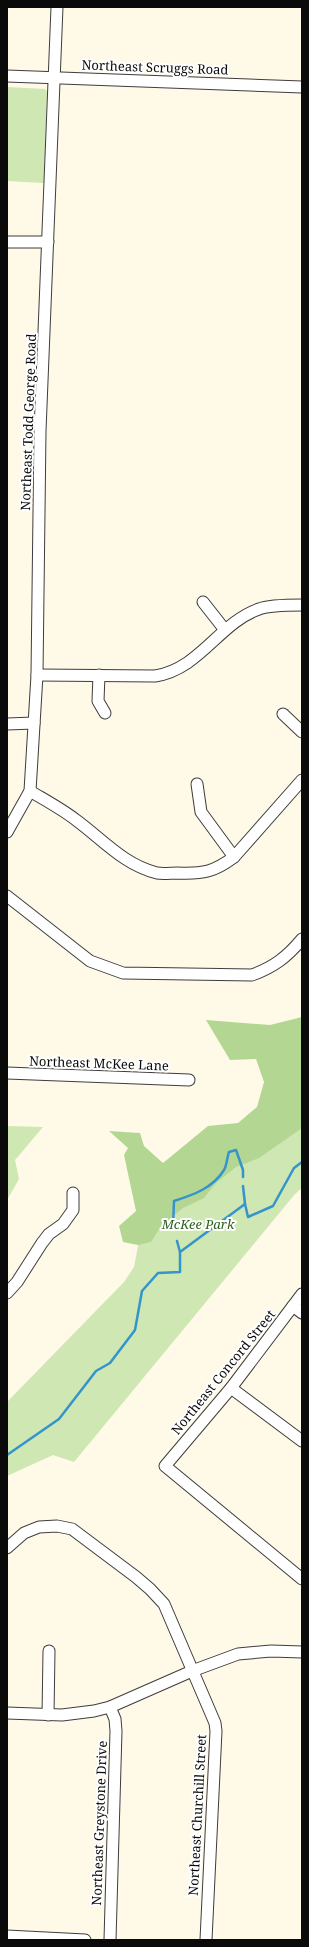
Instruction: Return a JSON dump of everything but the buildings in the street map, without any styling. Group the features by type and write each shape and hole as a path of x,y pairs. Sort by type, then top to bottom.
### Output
{"street":[{"name":"Northeast Todd George Road","path":"7,832 30,791 37,675 40,431 57,7"},
{"name":"Northeast Scruggs Road","path":"7,76 302,87"},
{"path":"7,242 48,242"},
{"path":"203,602 225,630"},
{"path":"37,675 156,676 167,674 190,662 225,630 237,621 260,608 302,605"},
{"path":"99,676 98,701 105,713"},
{"path":"283,714 302,732"},
{"path":"7,724 34,723"},
{"path":"30,791 76,819 105,845 129,862 157,873 208,872 222,866 234,857 302,780"},
{"path":"197,784 201,812 234,857"},
{"path":"7,896 90,961 123,973 252,975 270,968 291,952 302,939"},
{"name":"Northeast McKee Lane","path":"7,1073 189,1080"},
{"path":"7,1293 17,1282 49,1234 63,1224 73,1210 73,1193"},
{"name":"Northeast Concord Street","path":"302,1294 298,1310 165,1466 302,1579"},
{"path":"231,1388 302,1441"},
{"name":"Northeast Churchill Street","path":"7,1548 24,1533 48,1525 65,1527 82,1535 136,1577 164,1604 215,1723 216,1731 206,1940"},
{"path":"48,1715 49,1651"},
{"path":"7,1713 48,1715 79,1714 110,1707 192,1671 238,1654 271,1651 302,1652"},
{"name":"Northeast Greystone Drive","path":"110,1707 115,1720 116,1730 110,1940"},
{"path":"7,1936 85,1940"}],"green space":[{"path":"7,87 45,89 47,91 44,183 7,181"},
{"name":"McKee Park","path":"302,1017 302,1188 295,1194 74,1462 53,1455 7,1476 7,1402 124,1282 134,1267 144,1214 171,1175 242,1139"},
{"path":"302,1017 302,1128 259,1158 236,1167 216,1183 204,1198 183,1208 162,1225 151,1242 138,1245 123,1242 119,1226 136,1211 124,1155 128,1148 109,1131 140,1133 144,1146 163,1163 208,1126 238,1123 257,1107 264,1082 256,1059 230,1060 206,1020 270,1025"},
{"path":"7,1126 43,1127 15,1160 19,1179 7,1200"}],"waterway":[{"path":"173,1227 174,1201 202,1190 214,1182 224,1170 229,1152 236,1150 243,1170 243,1177"},
{"path":"7,1455 59,1419 96,1371 110,1363 135,1330 142,1291 158,1273 180,1272 180,1252 245,1204 248,1217 273,1206 294,1168 302,1162"},
{"path":"243,1186 245,1204"},
{"path":"177,1241 180,1252"}]}
